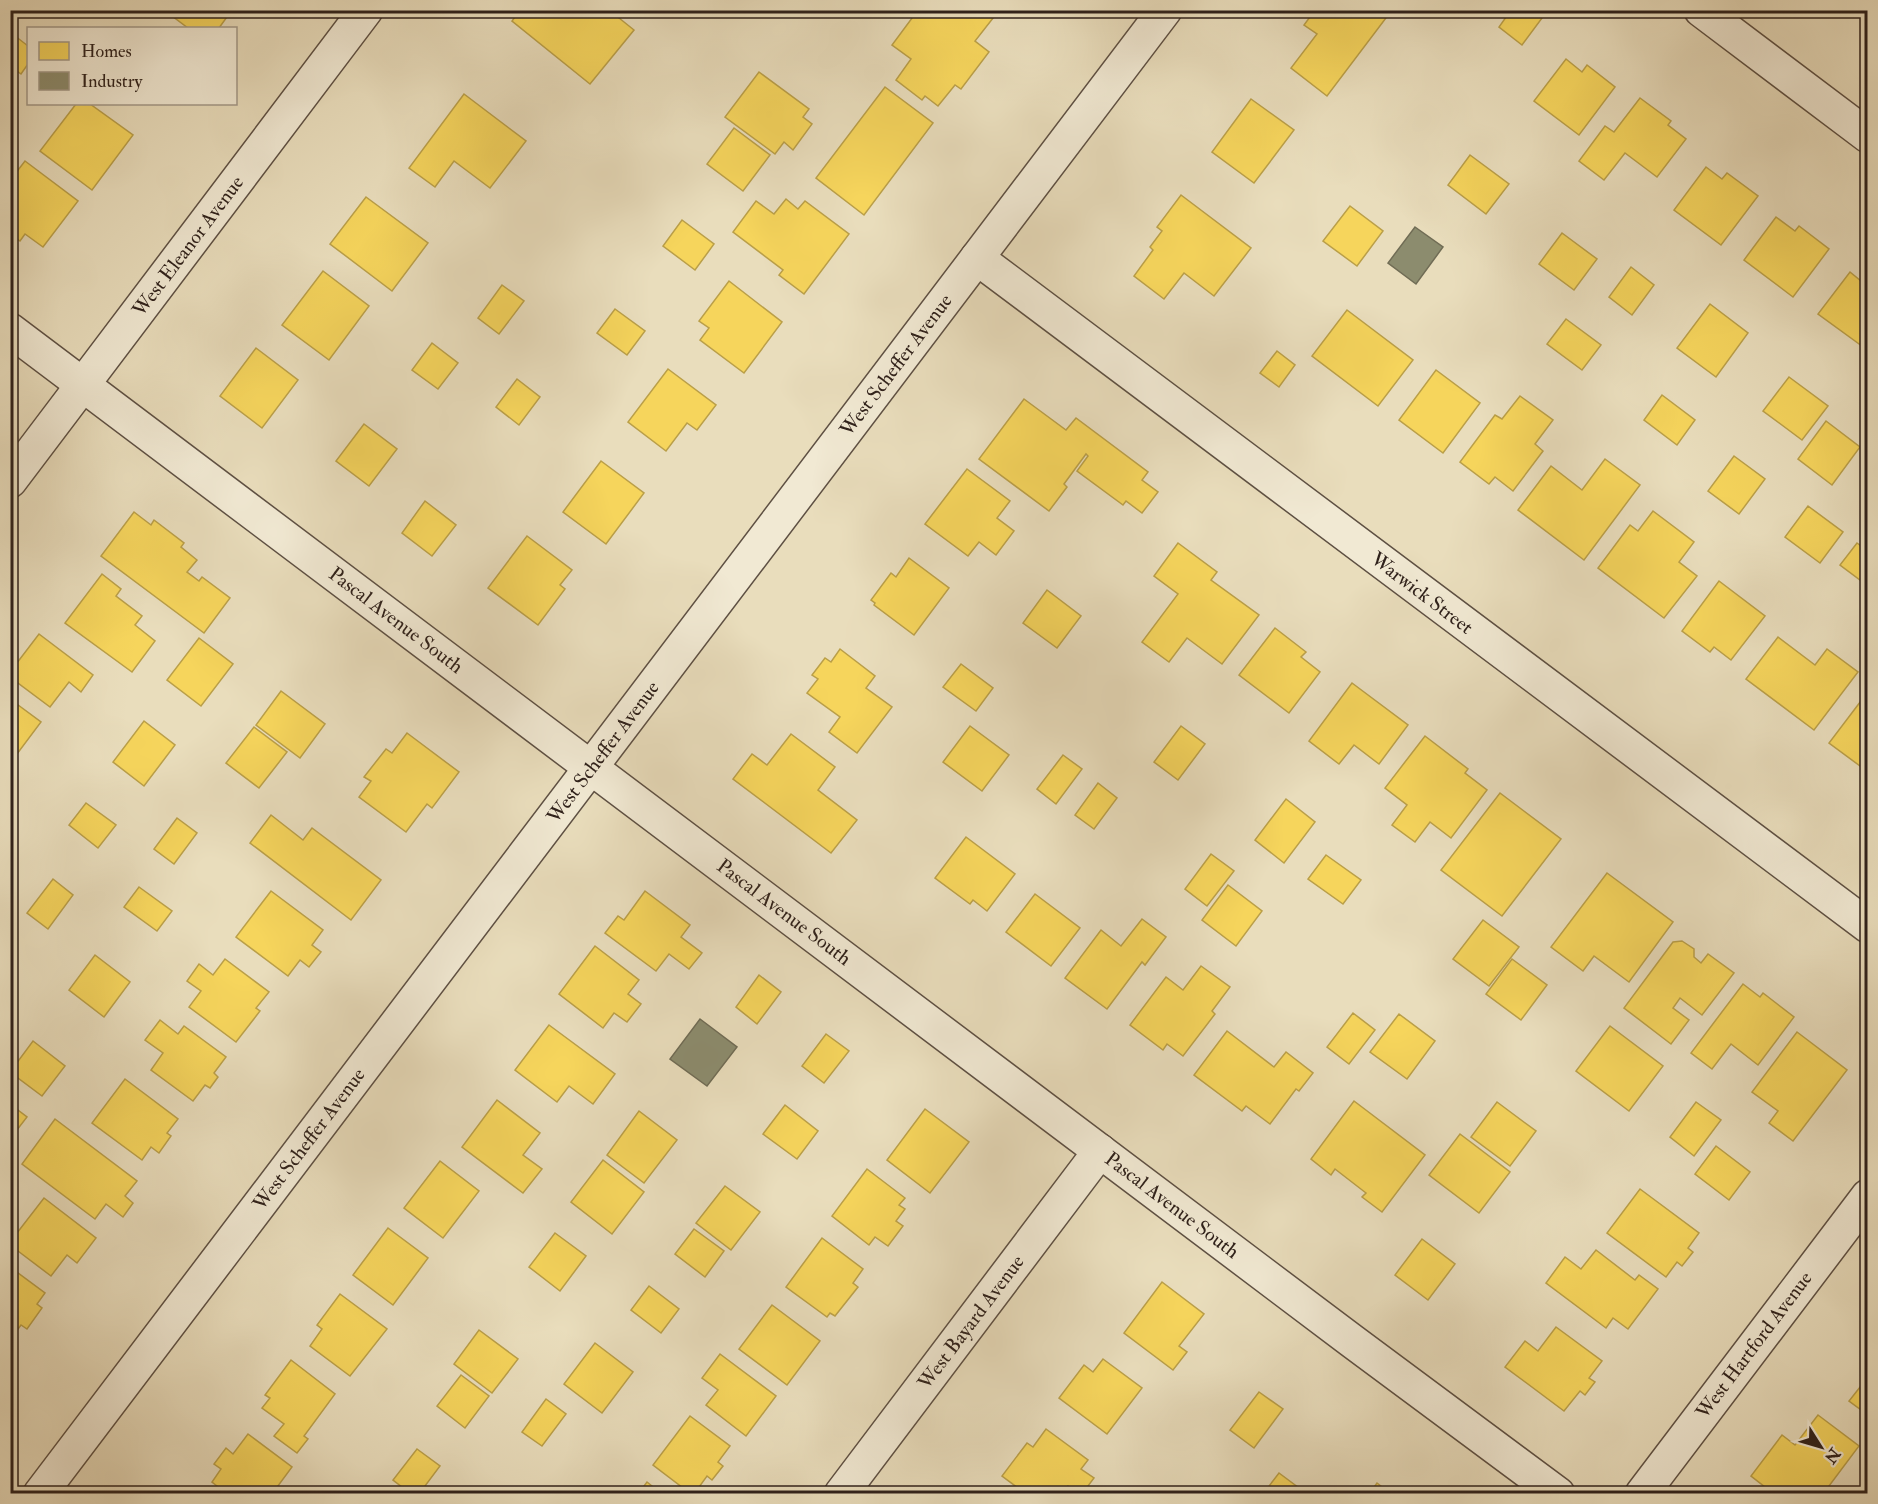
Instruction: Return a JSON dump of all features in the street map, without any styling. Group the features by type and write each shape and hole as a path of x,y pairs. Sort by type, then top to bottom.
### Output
{"street":[{"name":"West Eleanor Avenue","path":"10,482 366,10"},
{"name":"West Scheffer Avenue","path":"40,1494 1165,10"},
{"path":"1701,10 1868,136"},
{"name":"Warwick Street","path":"977,258 1868,926"},
{"name":"Pascal Avenue South","path":"10,330 1558,1494"},
{"name":"West Bayard Avenue","path":"841,1494 1100,1151"},
{"name":"West Hartford Avenue","path":"1642,1494 1868,1196"}],"building: Homes":[{"path":"164,10 232,10 220,27 187,27"},
{"path":"520,10 609,10 634,30 590,84 512,21"},
{"path":"918,10 994,10 997,13 975,41 989,52 961,89 955,85 938,106 925,96 922,100 896,80 911,59 892,45"},
{"path":"1315,10 1392,10 1327,96 1291,68 1317,34 1304,25"},
{"path":"1511,10 1548,10 1522,45 1499,27"},
{"path":"10,32 27,45 27,65 21,74 10,66"},
{"path":"1566,59 1582,72 1587,65 1615,87 1579,135 1534,101"},
{"path":"759,72 809,109 803,117 812,124 793,150 784,142 775,154 725,117"},
{"path":"885,87 933,123 864,215 816,178"},
{"path":"464,94 526,141 490,188 454,161 435,187 409,168"},
{"path":"1640,98 1671,121 1668,125 1686,139 1657,177 1625,153 1604,180 1579,161 1605,126 1614,132"},
{"path":"1251,99 1294,130 1254,183 1212,152"},
{"path":"75,105 91,105 133,135 92,190 40,151"},
{"path":"734,128 770,155 743,191 707,164"},
{"path":"1470,155 1509,184 1486,214 1448,185"},
{"path":"25,161 78,201 43,247 25,234 20,241 10,234 10,171 15,174"},
{"path":"1706,167 1722,179 1727,173 1758,196 1721,245 1674,210"},
{"path":"1181,195 1251,248 1214,296 1184,273 1164,299 1134,276 1153,250 1150,247 1162,231 1157,227"},
{"path":"366,197 428,243 392,291 330,244"},
{"path":"786,199 798,209 805,201 849,234 804,294 779,275 783,270 733,232 756,201 774,214"},
{"path":"1350,206 1383,231 1357,266 1323,241"},
{"path":"1776,217 1795,231 1799,226 1829,249 1793,297 1744,260"},
{"path":"682,220 714,244 695,270 663,246"},
{"path":"1562,233 1597,259 1574,290 1539,264"},
{"path":"1631,267 1654,285 1632,315 1609,297"},
{"path":"323,271 369,306 329,360 282,325"},
{"path":"1850,272 1866,285 1868,284 1868,346 1866,349 1818,314"},
{"path":"729,281 782,322 744,373 700,340 709,328 699,321"},
{"path":"502,285 524,301 499,334 478,318"},
{"path":"1710,304 1748,333 1716,377 1677,348"},
{"path":"615,309 645,331 627,355 597,333"},
{"path":"1347,310 1413,360 1378,406 1312,356"},
{"path":"1566,319 1601,345 1582,370 1547,344"},
{"path":"432,343 458,363 438,389 412,370"},
{"path":"256,348 298,380 262,428 220,396"},
{"path":"1277,351 1295,365 1279,387 1260,373"},
{"path":"668,369 716,405 697,430 687,423 666,451 628,422"},
{"path":"1436,370 1480,403 1443,453 1399,420"},
{"path":"1789,377 1828,406 1802,440 1763,411"},
{"path":"517,379 540,397 519,425 496,407"},
{"path":"1662,395 1695,420 1677,445 1644,420"},
{"path":"1520,396 1553,420 1535,444 1543,451 1513,491 1495,477 1489,484 1460,462 1495,415 1502,419"},
{"path":"1024,399 1066,430 1076,418 1148,472 1142,480 1158,492 1142,513 1126,501 1123,505 1077,471 1088,456 1086,454 1064,484 1067,487 1049,511 979,459"},
{"path":"1826,421 1860,447 1832,485 1798,459"},
{"path":"364,424 397,449 369,486 336,461"},
{"path":"1734,456 1765,479 1739,514 1708,491"},
{"path":"1605,459 1640,485 1584,560 1518,510 1551,466 1582,490"},
{"path":"601,461 644,493 606,544 563,512"},
{"path":"967,469 1010,501 997,518 1014,531 996,555 979,542 968,556 925,524"},
{"path":"425,501 456,525 432,556 402,533"},
{"path":"1808,506 1843,532 1820,563 1785,537"},
{"path":"1653,511 1694,542 1679,562 1697,576 1664,618 1598,568 1630,525 1638,531"},
{"path":"134,512 151,525 154,520 184,543 181,547 197,560 187,572 199,581 202,577 230,598 204,633 101,556"},
{"path":"527,536 572,570 560,585 565,589 538,625 488,588"},
{"path":"1178,543 1217,572 1211,580 1259,615 1222,664 1187,638 1169,662 1142,642 1178,594 1154,576"},
{"path":"1857,543 1868,551 1868,586 1840,565"},
{"path":"909,558 949,588 914,635 874,605 875,603 871,600 891,573 896,577"},
{"path":"102,574 121,589 116,596 142,616 135,625 155,641 132,672 65,623"},
{"path":"1719,581 1765,616 1731,660 1714,647 1710,652 1682,631"},
{"path":"1047,590 1081,616 1057,648 1023,623"},
{"path":"1275,628 1306,652 1301,657 1320,672 1289,713 1239,675"},
{"path":"39,634 93,675 81,692 69,682 50,707 10,677 10,672"},
{"path":"1778,637 1815,665 1827,649 1858,672 1814,730 1746,679"},
{"path":"199,638 233,664 201,706 167,680"},
{"path":"840,649 875,676 866,688 892,707 857,753 829,732 840,717 807,693 818,679 812,675 825,658 831,662"},
{"path":"961,664 993,688 976,711 943,687"},
{"path":"1352,683 1408,725 1379,764 1354,745 1339,764 1309,741"},
{"path":"281,691 325,724 300,758 256,725"},
{"path":"1867,693 1868,758 1866,757 1860,766 1829,743"},
{"path":"10,699 41,722 11,762 10,762"},
{"path":"144,721 175,745 144,786 113,762"},
{"path":"970,726 1009,755 982,791 943,762"},
{"path":"1181,726 1205,744 1178,780 1154,762"},
{"path":"254,727 287,752 259,788 226,763"},
{"path":"407,733 459,772 432,808 427,804 406,832 359,797 371,781 364,777 386,749 392,753"},
{"path":"791,734 835,767 818,790 857,820 831,853 733,779 752,754 767,765"},
{"path":"1425,736 1468,769 1465,773 1487,790 1451,838 1430,822 1415,842 1392,825 1407,805 1385,788"},
{"path":"1063,755 1082,769 1056,804 1037,789"},
{"path":"1098,783 1117,798 1094,829 1075,815"},
{"path":"1500,793 1561,839 1502,916 1441,870"},
{"path":"1286,799 1315,822 1284,863 1255,840"},
{"path":"86,803 116,825 98,848 69,825"},
{"path":"271,815 303,840 312,828 381,880 351,920 250,843"},
{"path":"177,818 197,833 174,864 154,849"},
{"path":"966,837 1015,874 987,911 973,900 970,904 935,878"},
{"path":"1211,854 1234,871 1207,906 1185,889"},
{"path":"1326,855 1361,880 1343,904 1308,879"},
{"path":"1607,873 1673,922 1629,982 1594,956 1583,971 1551,947"},
{"path":"53,879 73,895 48,929 27,913"},
{"path":"1228,885 1262,911 1236,946 1202,920"},
{"path":"139,887 172,911 157,931 124,907"},
{"path":"271,891 323,930 312,945 321,952 309,967 300,960 288,976 236,937"},
{"path":"645,891 690,925 681,937 702,953 689,969 669,954 656,971 605,933 618,916 624,920"},
{"path":"1035,894 1080,928 1051,966 1006,932"},
{"path":"1142,919 1166,937 1145,965 1142,962 1107,1009 1065,978 1101,930 1121,946"},
{"path":"1483,920 1519,947 1489,986 1453,959"},
{"path":"1682,941 1694,949 1694,957 1701,963 1708,954 1734,973 1702,1015 1680,998 1673,1008 1689,1020 1671,1044 1624,1008 1673,942"},
{"path":"595,946 639,980 628,994 641,1004 627,1022 614,1013 603,1028 559,994"},
{"path":"95,955 130,982 104,1017 69,990"},
{"path":"225,959 269,992 256,1008 260,1011 236,1042 189,1007 201,991 187,981 199,964 213,975"},
{"path":"1512,959 1547,985 1521,1020 1486,994"},
{"path":"1201,966 1230,987 1212,1011 1215,1014 1183,1056 1167,1044 1163,1050 1130,1025 1166,977 1183,990"},
{"path":"759,975 781,992 757,1024 736,1007"},
{"path":"1743,984 1760,997 1763,993 1794,1017 1758,1065 1731,1044 1712,1069 1691,1053"},
{"path":"1353,1013 1375,1030 1349,1064 1327,1047"},
{"path":"1399,1014 1435,1041 1407,1079 1370,1052"},
{"path":"160,1020 178,1034 184,1026 226,1057 214,1073 218,1077 210,1088 205,1085 193,1101 151,1070 163,1053 145,1040"},
{"path":"549,1025 615,1074 593,1104 569,1086 557,1102 515,1070"},
{"path":"1610,1026 1663,1066 1629,1111 1576,1071"},
{"path":"1227,1031 1274,1067 1286,1052 1313,1073 1299,1091 1296,1089 1270,1124 1246,1106 1242,1111 1194,1075"},
{"path":"1797,1032 1847,1070 1793,1141 1769,1123 1778,1111 1752,1092"},
{"path":"826,1034 849,1051 824,1083 802,1066"},
{"path":"33,1041 65,1066 42,1096 10,1072"},
{"path":"125,1079 178,1119 167,1133 171,1136 159,1153 151,1147 142,1160 92,1123"},
{"path":"497,1100 540,1133 523,1155 542,1169 523,1193 462,1147"},
{"path":"1354,1101 1425,1155 1382,1212 1362,1197 1366,1193 1335,1169 1331,1175 1311,1159"},
{"path":"1497,1102 1536,1131 1510,1166 1471,1137"},
{"path":"1696,1102 1721,1120 1694,1156 1670,1137"},
{"path":"10,1104 27,1117 10,1139"},
{"path":"785,1105 818,1131 797,1159 763,1134"},
{"path":"925,1109 969,1142 930,1193 887,1160"},
{"path":"639,1111 677,1140 644,1183 607,1155"},
{"path":"55,1119 137,1181 125,1196 133,1203 123,1217 106,1204 95,1219 22,1164"},
{"path":"1460,1134 1510,1172 1479,1213 1429,1175"},
{"path":"1716,1146 1750,1172 1729,1200 1695,1174"},
{"path":"603,1160 644,1192 612,1234 571,1202"},
{"path":"440,1161 479,1191 443,1238 404,1208"},
{"path":"867,1169 905,1198 899,1205 905,1209 896,1221 903,1226 888,1246 875,1237 869,1245 832,1216"},
{"path":"725,1186 760,1212 731,1250 696,1223"},
{"path":"1640,1189 1699,1233 1688,1248 1693,1252 1682,1266 1677,1262 1666,1277 1607,1233"},
{"path":"44,1198 96,1238 77,1263 67,1255 51,1276 10,1245"},
{"path":"388,1228 428,1258 393,1305 353,1275"},
{"path":"694,1229 724,1251 705,1277 675,1254"},
{"path":"555,1233 586,1256 560,1291 529,1267"},
{"path":"822,1238 863,1269 853,1283 858,1287 835,1316 830,1313 827,1317 786,1287"},
{"path":"1422,1239 1455,1264 1428,1300 1395,1275"},
{"path":"1596,1250 1635,1280 1639,1275 1658,1289 1628,1329 1613,1318 1606,1328 1546,1283 1565,1257 1581,1269"},
{"path":"10,1267 45,1293 37,1304 42,1308 27,1329 21,1325 10,1340"},
{"path":"1162,1282 1204,1314 1179,1346 1187,1352 1173,1370 1124,1333"},
{"path":"649,1286 679,1309 661,1333 631,1310"},
{"path":"340,1294 387,1329 350,1376 310,1346 322,1329 317,1325"},
{"path":"772,1305 820,1341 787,1385 739,1349"},
{"path":"1556,1327 1602,1361 1589,1378 1595,1382 1585,1395 1580,1391 1564,1411 1505,1367 1525,1341 1538,1351"},
{"path":"479,1330 518,1359 492,1393 454,1364"},
{"path":"595,1343 633,1372 602,1413 564,1384"},
{"path":"720,1354 776,1396 746,1436 706,1405 718,1390 702,1378"},
{"path":"1103,1359 1142,1388 1107,1434 1059,1398 1084,1365 1093,1372"},
{"path":"291,1360 335,1394 304,1436 308,1439 297,1453 274,1436 284,1424 262,1408 270,1398 265,1395"},
{"path":"461,1375 489,1396 465,1428 437,1406"},
{"path":"1868,1377 1868,1415 1849,1401"},
{"path":"1259,1392 1283,1409 1254,1448 1230,1430"},
{"path":"546,1399 566,1414 542,1446 522,1432"},
{"path":"1818,1415 1859,1446 1823,1494 1768,1494 1770,1491 1751,1476 1782,1435 1795,1445"},
{"path":"690,1416 730,1446 718,1462 723,1466 712,1480 707,1476 694,1494 653,1465"},
{"path":"1046,1429 1088,1460 1081,1469 1094,1478 1082,1494 1078,1494 1068,1486 1063,1494 1026,1494 1002,1476 1027,1443 1033,1447"},
{"path":"248,1434 292,1467 272,1494 227,1494 212,1482 221,1469 214,1464 226,1448 233,1454"},
{"path":"417,1449 440,1466 419,1494 411,1494 393,1480"},
{"path":"1279,1473 1299,1488 1295,1494 1263,1494"},
{"path":"647,1482 662,1494 638,1494"},
{"path":"1377,1483 1391,1494 1369,1494"}],"building: Industry":[{"path":"1415,227 1443,247 1416,284 1388,263"},
{"path":"700,1019 737,1047 707,1086 670,1059"}]}
